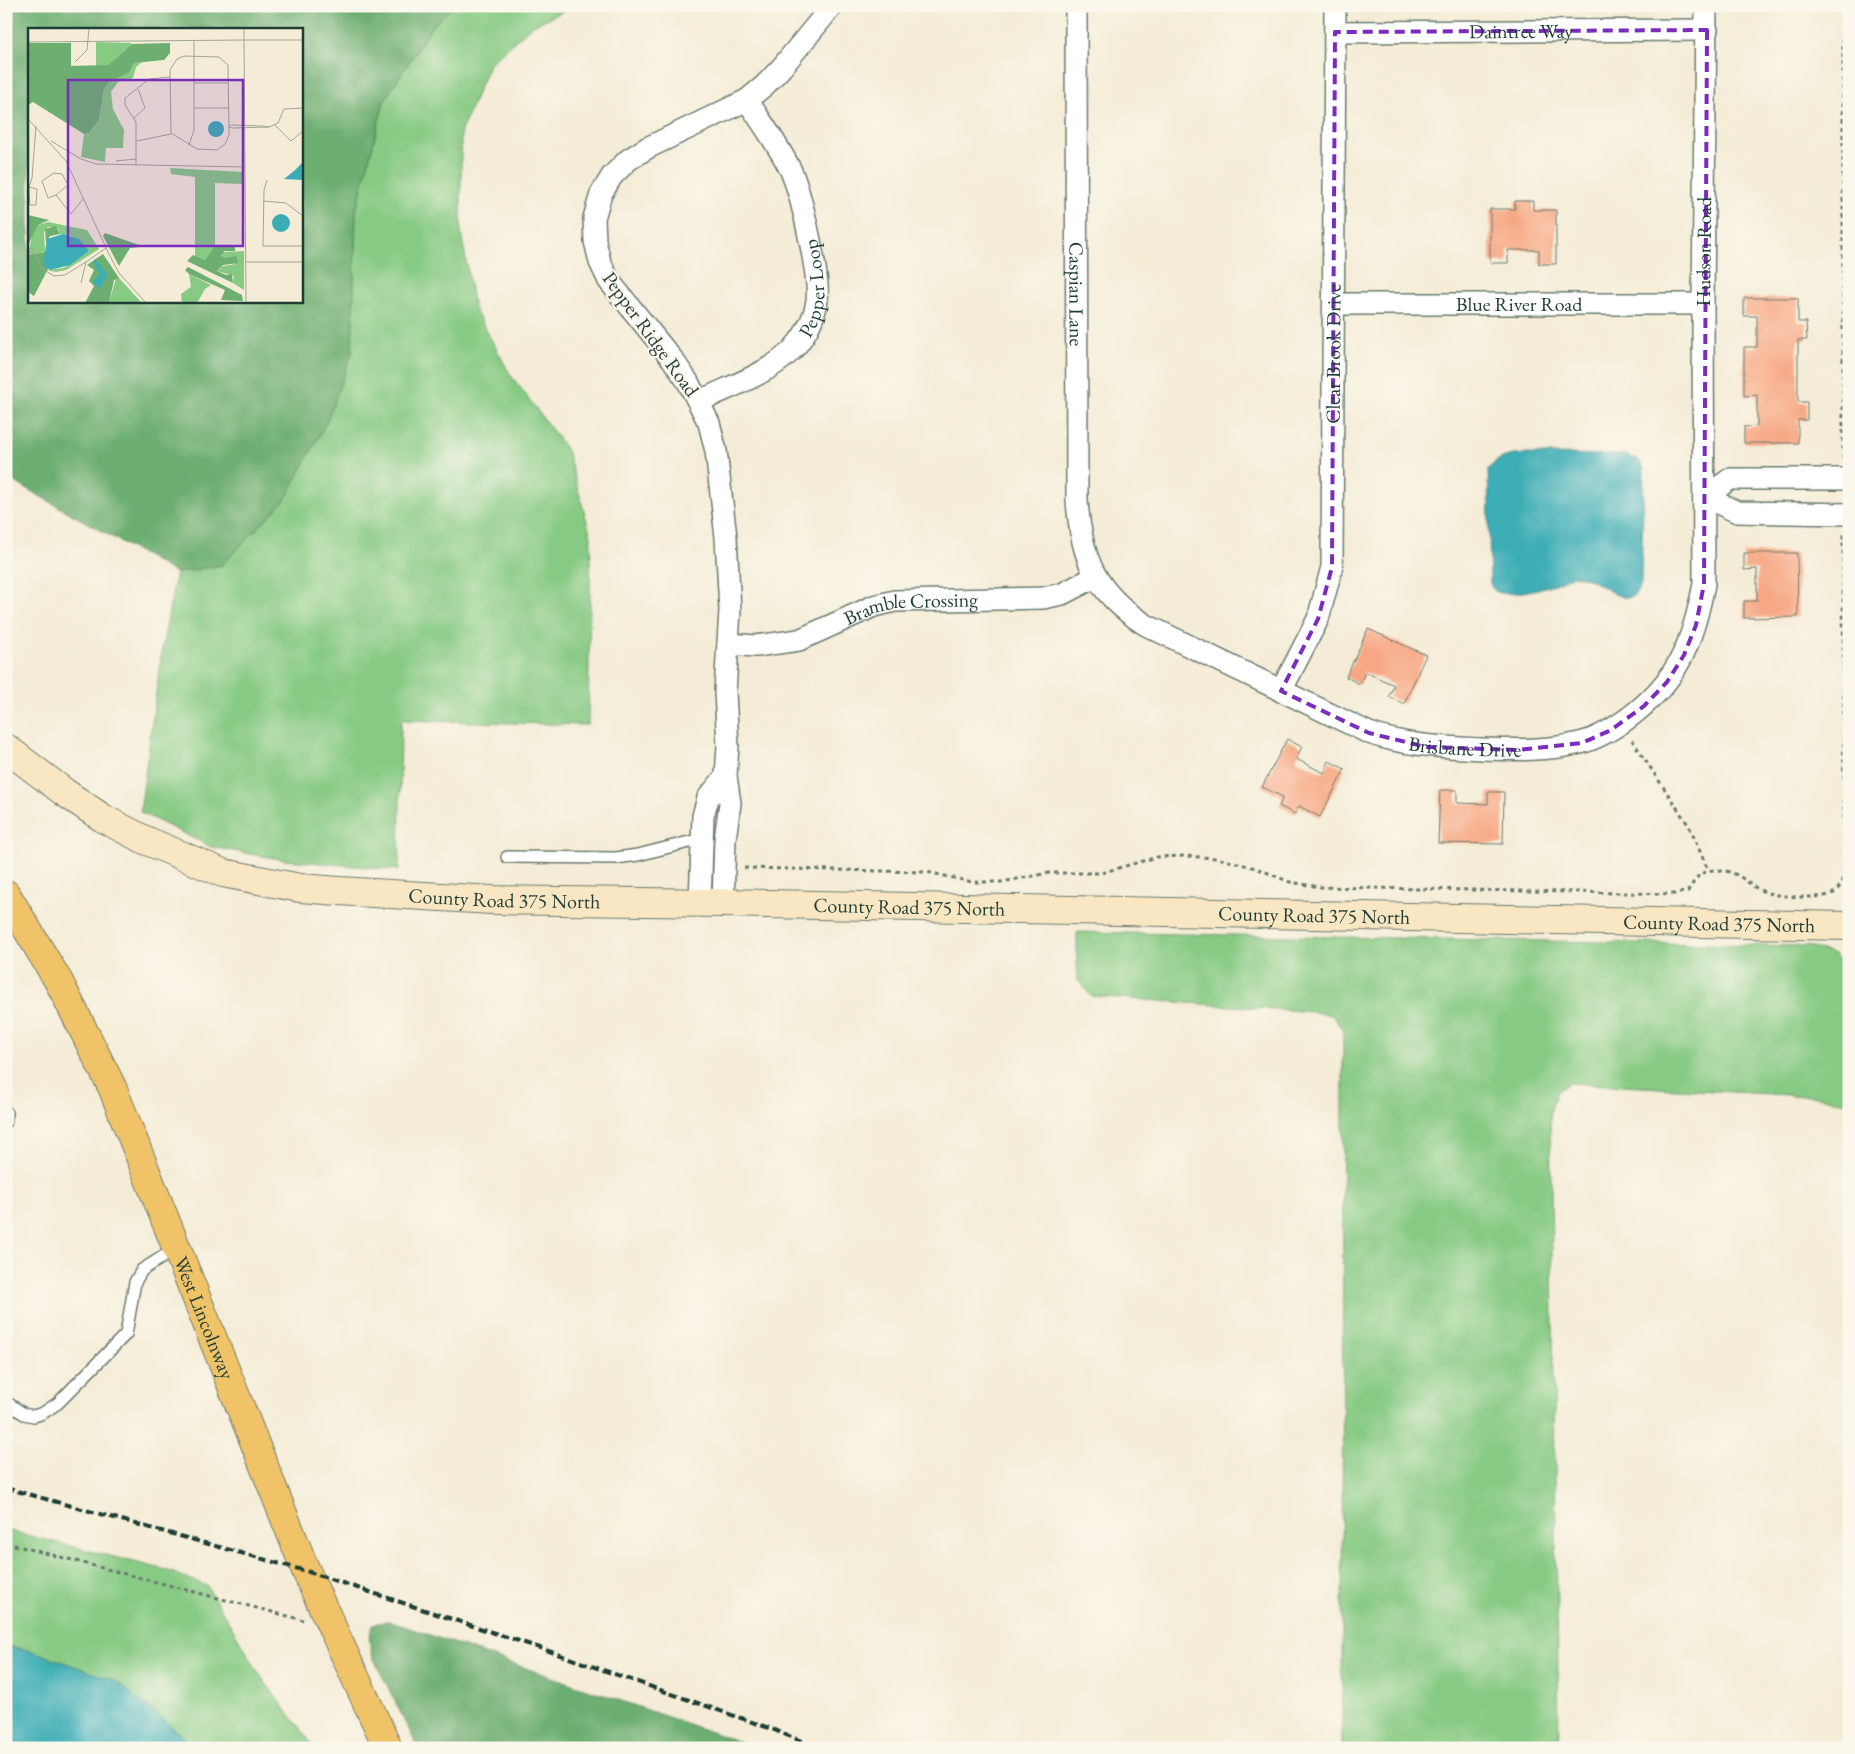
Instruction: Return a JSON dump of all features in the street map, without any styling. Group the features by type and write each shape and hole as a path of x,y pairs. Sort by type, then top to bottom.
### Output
{"main road":[{"name":"West Lincolnway","path":"6,894 59,982 112,1087 306,1571 388,1748"}],"street":[{"name":"Pepper Ridge Road","path":"712,903 724,868 725,839 730,803 726,776 728,746 725,692 729,579 720,475 711,432 700,402 673,360 609,281 600,262 595,241 594,218 601,194 612,176 628,160 647,148 747,100 765,86 832,6"},
{"name":"Caspian Lane","path":"1076,6 1078,500 1082,542 1095,577"},
{"name":"Clear Brook Drive","path":"1281,691 1318,619 1332,567 1335,6"},
{"name":"Hudson Road","path":"1705,497 1703,304 1706,6"},
{"name":"Daintree Way","path":"1335,32 1707,30"},
{"name":"Pepper Loop","path":"700,402 776,364 791,352 812,320 817,300 817,279 798,189 783,156 747,100"},
{"name":"Blue River Road","path":"1334,304 1703,304"},
{"path":"1846,479 1730,479 1705,497 1737,512 1846,514"},
{"name":"Brisbane Drive","path":"1095,577 1118,604 1146,625 1369,733 1395,742 1426,747 1518,750 1549,748 1582,743 1611,730 1644,706 1667,682 1684,655 1696,625 1704,584 1705,497"},
{"name":"Bramble Crossing","path":"728,644 756,646 799,640 874,606 896,601 1042,598 1062,594 1095,577"},
{"name":"County Road 375 North","path":"6,748 64,792 104,819 145,840 223,873 300,888 492,900 1849,926"},
{"path":"712,903 701,838 703,816 708,798 726,776"}],"lane":[{"path":"507,856 616,858 638,855 701,838 725,839"},
{"path":"6,1112 8,1116 6,1121"},
{"path":"6,1402 24,1414 34,1416 43,1413 58,1403 126,1334 135,1282 142,1270 177,1248"}],"path":[{"path":"1843,6 1846,479"},
{"path":"724,868 927,872 972,882 1001,882 1049,873 1101,873 1157,857 1184,856 1217,858 1256,868 1290,882 1320,887 1676,894 1688,891 1699,874 1708,870 1731,870 1767,893 1824,896 1835,892 1843,878 1846,514"},
{"path":"1621,723 1689,826 1708,870"},
{"path":"6,1543 333,1628"}],"highlighted area":[{"path":"1707,30 1704,584 1696,625 1684,655 1667,682 1644,706 1611,730 1582,743 1518,750 1426,747 1369,733 1281,691 1318,619 1332,567 1335,32"}],"green space":[{"path":"6,6 454,6 433,25 384,101 356,211 352,353 327,421 285,500 222,565 176,573 6,477"},
{"path":"454,6 575,6 533,25 490,63 461,131 461,231 474,308 510,374 567,450 591,536 588,725 401,720 399,870 286,860 211,847 140,812 162,649 176,573 222,565 352,353 356,211 384,101 433,25"},
{"path":"1077,932 1807,946 1835,955 1849,972 1847,1086 1844,1103 1824,1097 1569,1083 1557,1091 1550,1112 1559,1742 1557,1748 1342,1748 1343,1030 1332,1015 1313,1012 1091,996 1077,979"},
{"path":"6,1530 166,1570 207,1586 264,1681 315,1748 197,1748 116,1681 32,1651 6,1646"},
{"path":"389,1621 749,1745 751,1748 418,1748 372,1655 369,1638 373,1624"}],"water":[{"path":"1548,454 1626,455 1638,459 1644,468 1641,584 1635,594 1629,597 1621,597 1584,577 1575,576 1544,587 1518,593 1497,592 1490,584 1488,470 1493,464 1507,456"},
{"path":"6,1646 32,1651 116,1681 197,1748 6,1748"}],"building":[{"path":"1515,201 1533,201 1533,210 1556,210 1556,264 1539,264 1539,250 1508,250 1508,263 1490,263 1490,209 1515,209"},
{"path":"1744,298 1798,298 1798,322 1806,322 1807,340 1798,340 1798,402 1807,402 1807,420 1798,420 1798,443 1744,443 1744,427 1757,426 1757,395 1744,396 1744,347 1757,347 1757,316 1744,316"},
{"path":"1744,553 1797,553 1798,617 1744,618 1744,601 1757,601 1757,569 1744,570"},
{"path":"1368,629 1426,655 1404,704 1389,697 1394,685 1365,672 1360,684 1346,677"},
{"path":"1287,739 1302,747 1296,759 1324,773 1329,761 1345,769 1320,817 1299,806 1295,814 1279,806 1283,797 1262,787"},
{"path":"1440,790 1457,790 1457,803 1488,804 1488,792 1504,792 1503,844 1438,843"}],"railway":[{"path":"6,1488 306,1571 543,1649 772,1729 818,1748"}]}
